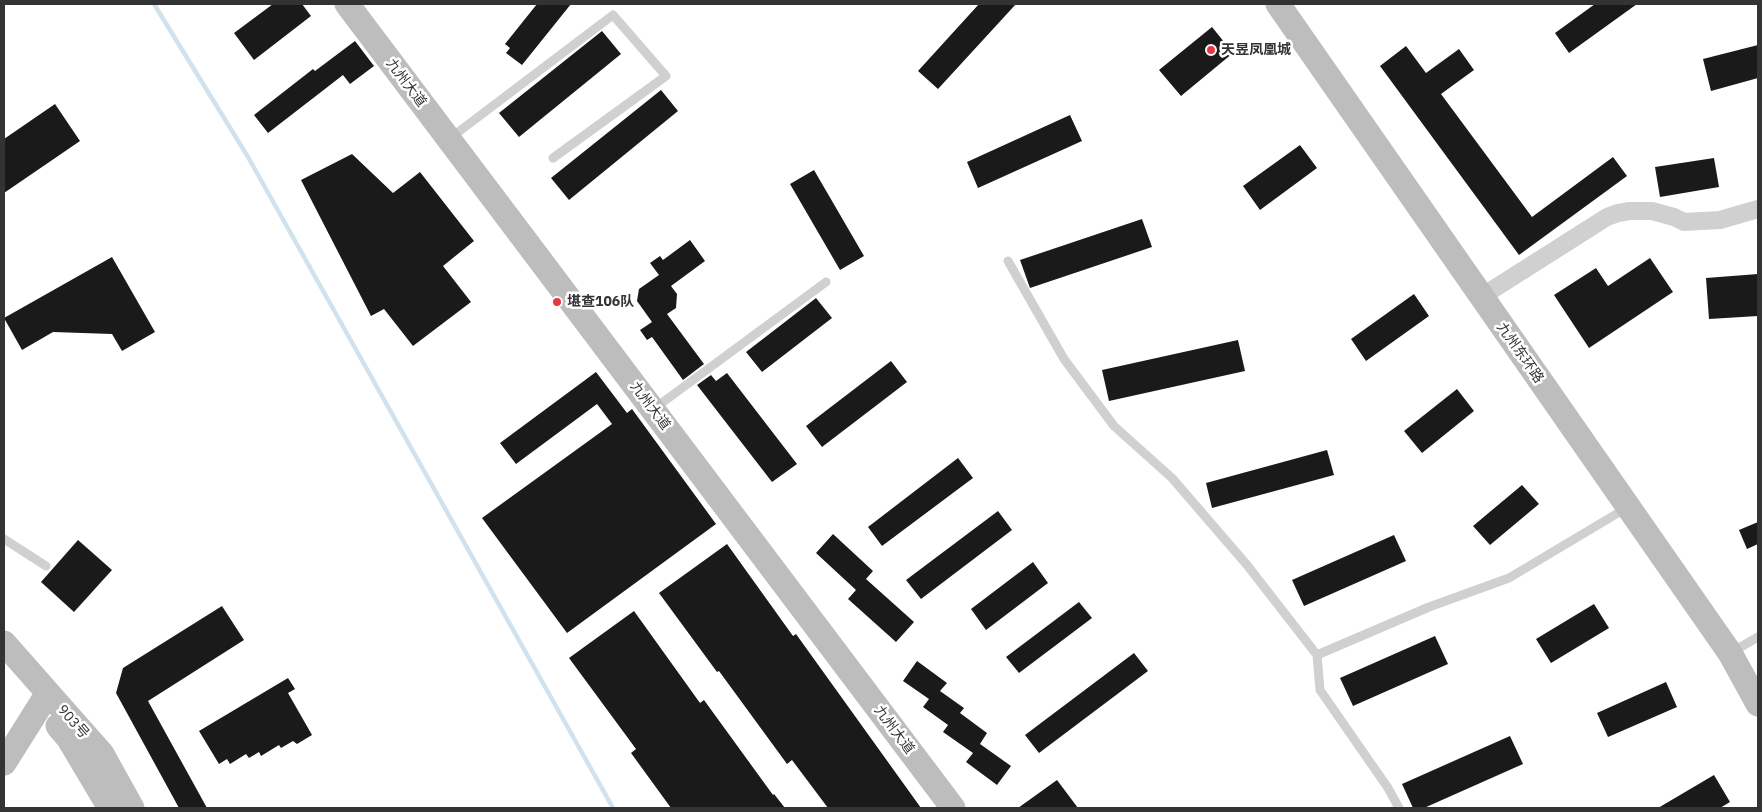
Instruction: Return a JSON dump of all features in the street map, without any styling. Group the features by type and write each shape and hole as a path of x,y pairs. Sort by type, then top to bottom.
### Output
{"main road":[{"path":"339,4 357,28 423,130 514,243 781,595 936,808"},
{"name":"九州大道","path":"348,4 953,808"},
{"name":"九州东环路","path":"1278,4 1730,653 1758,704"},
{"name":"903号","path":"4,643 40,695 102,754 132,808"},
{"path":"4,667 40,695 110,808"},
{"path":"4,747 40,695"},
{"path":"4,763 40,695"}],"street":[{"path":"1481,296 1607,217 1618,213 1652,211 1684,222 1720,220 1758,210"}],"lane":[{"path":"449,139 613,15 666,76 553,158"},
{"path":"1008,261 1064,359 1114,426 1172,478 1247,565 1317,654 1320,690 1388,788 1399,808"},
{"path":"652,409 826,282"},
{"path":"1317,654 1429,606 1509,578 1628,507"},
{"path":"4,539 46,566"},
{"path":"1730,653 1758,637"}],"building":[{"path":"273,4 302,4 311,16 254,60 234,33"},
{"path":"537,4 571,4 522,65 506,53 510,48 505,44"},
{"path":"979,4 1016,4 938,89 918,71"},
{"path":"1595,4 1637,4 1569,53 1555,33"},
{"path":"1212,27 1233,53 1181,96 1159,70"},
{"path":"602,31 621,54 519,137 499,113"},
{"path":"355,41 374,66 350,84 343,75 268,133 254,115 313,69 315,71"},
{"path":"1758,45 1758,78 1711,91 1703,59"},
{"path":"1406,46 1426,73 1459,49 1474,70 1441,94 1532,217 1613,157 1627,176 1519,255 1380,66"},
{"path":"661,90 678,111 569,200 551,178"},
{"path":"55,104 80,141 4,193 4,139"},
{"path":"1070,115 1082,141 978,188 967,162"},
{"path":"1300,145 1317,168 1260,210 1243,186"},
{"path":"352,154 393,193 420,172 474,241 443,266 471,302 413,346 384,309 371,316 301,180"},
{"path":"1714,158 1719,187 1660,197 1655,167"},
{"path":"814,170 864,256 840,270 790,184"},
{"path":"1142,219 1152,247 1030,288 1020,260"},
{"path":"690,240 705,261 671,286 677,294 676,308 667,314 704,364 683,380 652,337 647,340 640,330 652,322 637,301 639,289 659,275 650,263 660,256 663,260"},
{"path":"112,257 155,332 122,351 112,334 53,332 22,350 4,318"},
{"path":"1650,258 1673,292 1589,348 1554,295 1596,268 1608,286"},
{"path":"1758,274 1758,316 1709,319 1706,278"},
{"path":"1414,294 1429,316 1366,361 1351,339"},
{"path":"816,298 832,318 762,372 746,352"},
{"path":"1238,340 1245,371 1109,401 1102,370"},
{"path":"891,361 907,382 822,447 806,426"},
{"path":"596,372 627,413 632,409 716,524 567,633 482,518 612,424 597,404 516,464 500,443"},
{"path":"727,373 797,464 772,482 697,385 711,375 716,381"},
{"path":"1457,389 1474,411 1422,453 1404,431"},
{"path":"1327,450 1334,475 1212,508 1206,483"},
{"path":"958,458 973,478 882,546 868,527"},
{"path":"1522,485 1539,504 1490,545 1473,526"},
{"path":"998,511 1012,530 921,599 906,580"},
{"path":"1758,522 1758,544 1747,549 1739,530"},
{"path":"833,534 873,571 866,579 914,622 896,642 848,599 856,590 816,553"},
{"path":"1394,535 1406,561 1304,606 1292,580"},
{"path":"78,540 112,570 74,612 41,582"},
{"path":"727,544 793,636 796,634 921,808 828,808 792,760 787,764 719,671 717,672 659,593"},
{"path":"1033,562 1048,583 986,630 971,609"},
{"path":"1079,602 1092,618 1019,673 1006,657"},
{"path":"1594,604 1609,628 1551,663 1536,639"},
{"path":"222,606 244,640 148,701 207,808 179,808 116,693 123,668"},
{"path":"634,611 700,703 704,700 773,795 785,808 671,808 631,753 636,749 569,658"},
{"path":"1435,636 1448,664 1353,706 1340,678"},
{"path":"1134,653 1148,671 1039,753 1025,735"},
{"path":"917,661 947,683 940,691 964,708 960,713 987,733 980,744 1011,766 997,785 966,762 973,753 943,732 948,725 923,707 929,699 903,681"},
{"path":"288,678 295,689 288,693 312,735 297,744 293,741 281,748 279,745 261,756 259,752 249,758 246,754 230,764 227,759 219,764 199,731"},
{"path":"1666,682 1677,707 1608,737 1597,713"},
{"path":"1510,736 1523,764 1424,808 1413,808 1402,784"},
{"path":"1714,775 1730,802 1720,808 1658,808"},
{"path":"1057,780 1078,808 1018,808"}],"waterway":[{"path":"154,4 248,157 613,808"}],"place":[{"name":"天昱凤凰城","path":"1211,50"},
{"name":"堪查106队","path":"557,302"}]}
